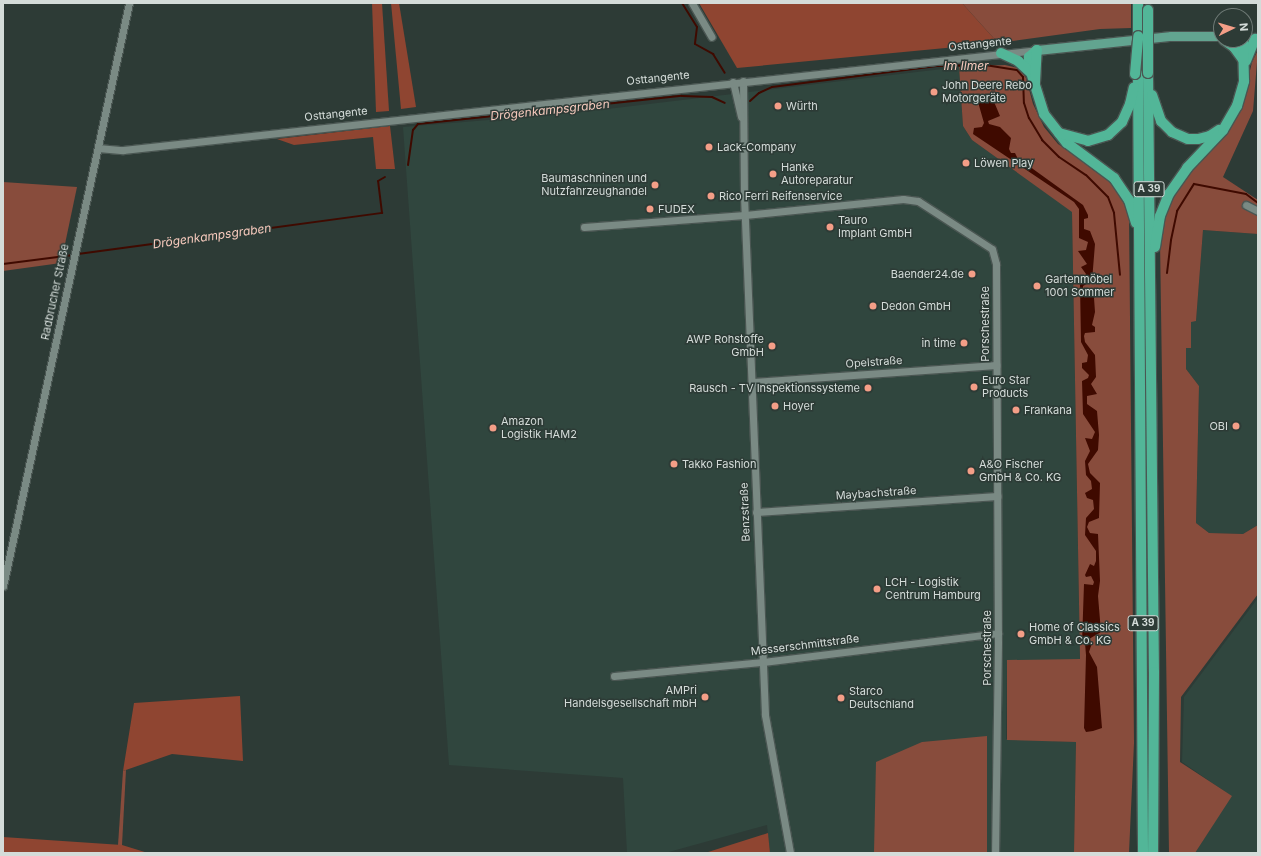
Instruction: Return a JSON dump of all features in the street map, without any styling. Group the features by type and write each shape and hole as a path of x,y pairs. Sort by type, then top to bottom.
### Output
{"highway":[{"name":"A 39","path":"1143,7 1138,36 1150,304 1152,853"},
{"name":"A 39","path":"1143,7 1140,74 1143,853"},
{"path":"1234,48 1245,63"},
{"path":"1150,304 1156,237 1160,216 1169,194 1187,168 1216,139 1231,117 1242,94 1248,48"},
{"path":"1036,50 1028,59 1030,72 1042,109 1056,130 1070,146 1106,171 1122,188 1134,214 1140,243"},
{"path":"1035,87 1036,50"},
{"path":"1001,53 1018,61 1030,72"},
{"path":"1140,74 1165,126 1172,132 1188,139 1204,138 1216,133 1231,117"},
{"path":"1056,130 1069,137 1088,141 1102,138 1113,132 1122,122 1129,108 1140,74"}],"main road":[{"name":"Osttangente","path":"1036,50 1149,38 1213,38"}],"street":[{"name":"Radbrucher Straße","path":"3,586 129,3"},
{"path":"692,3 712,37"},
{"name":"Osttangente","path":"98,148 123,150 1036,50"},
{"name":"Benzstraße","path":"743,81 742,120 745,215 766,727 790,853"},
{"name":"Benzstraße","path":"733,82 742,120"},
{"name":"Porschestraße","path":"584,227 745,215 903,198 918,201 984,243 994,255 998,633 995,853"},
{"path":"1246,205 1258,211"},
{"name":"Opelstraße","path":"753,382 996,365"},
{"name":"Maybachstraße","path":"756,512 997,496"},
{"name":"Messerschmittstraße","path":"614,676 763,662 998,633"}],"shaded area":[{"path":"372,3 382,3 389,111 376,112"},
{"path":"391,3 399,3 416,107 401,109"},
{"path":"699,3 962,3 998,43 737,68"},
{"path":"962,3 1131,3 1131,28 1100,29 998,43"},
{"path":"1258,50 1253,111 1223,177 1258,200 1258,234 1203,230 1196,321 1191,322 1191,348 1186,348 1186,369 1199,386 1196,523 1209,533 1243,534 1258,525 1258,594 1181,697 1180,762 1232,796 1195,853 1169,853 1160,241 1162,219 1171,196 1244,96 1252,62"},
{"path":"1005,65 1018,68 1026,78 1033,104 1044,127 1058,144 1107,178 1119,192 1129,213 1134,743 1129,853 1074,853 1076,742 1007,740 1007,660 1080,659 1072,212 972,140 963,126 959,67"},
{"path":"959,67 963,126 972,140 1072,211 1080,660 1007,660 1006,739 1076,742 1074,853 770,853 767,825 665,853 627,853 623,778 449,765 403,127 574,113"},
{"path":"992,97 1000,116 988,121 989,124 1000,127 1011,138 1009,149 1011,153 1015,153 1018,159 1023,159 1033,169 1083,205 1088,215 1088,218 1084,219 1084,229 1090,231 1095,244 1092,281 1083,286 1083,291 1093,292 1094,298 1095,312 1092,325 1095,327 1095,332 1085,333 1084,336 1085,342 1095,355 1096,377 1091,384 1097,394 1087,396 1087,404 1097,411 1099,435 1098,450 1088,464 1090,473 1100,483 1099,518 1089,522 1087,527 1090,533 1098,534 1100,581 1098,596 1101,632 1089,639 1092,643 1089,652 1097,667 1102,728 1093,731 1086,732 1084,728 1086,655 1085,643 1082,642 1084,584 1093,585 1094,582 1091,576 1086,577 1085,575 1090,564 1094,566 1096,561 1096,551 1085,535 1086,518 1094,509 1093,500 1087,498 1085,493 1092,489 1091,481 1086,475 1085,461 1090,451 1085,438 1092,439 1095,432 1083,414 1082,381 1088,378 1089,375 1082,368 1082,363 1087,362 1088,355 1081,342 1080,284 1086,274 1081,267 1087,264 1078,251 1086,250 1088,242 1079,238 1079,209 1074,202 973,134 974,128 982,127 984,123 978,102"},
{"path":"390,126 395,169 376,169 373,137 294,145 277,139"},
{"path":"3,182 77,187 61,263 3,271"},
{"path":"1203,230 1258,234 1258,525 1243,534 1209,533 1196,523 1199,386 1186,369 1186,348 1191,348 1191,321 1196,321"},
{"path":"1258,598 1258,853 1195,853 1231,796 1182,762 1184,697"},
{"path":"240,696 243,761 172,754 123,771 134,703"},
{"path":"987,736 987,853 874,853 876,762 922,742"},
{"path":"126,770 122,845 118,845 123,771"},
{"path":"768,833 770,853 705,853"},
{"path":"3,837 122,845 148,853 3,853"}],"waterway":[{"path":"682,3 697,27 695,44 713,54 725,73"},
{"name":"Im Ilmer","path":"750,101 759,93 772,87 937,66 985,65 1017,70 1023,77 1024,103 1029,118 1042,140 1059,157 1086,175 1108,197 1114,213 1120,275"},
{"name":"Drögenkampsgraben","path":"408,165 413,130 418,124 682,96 712,97 725,103"},
{"name":"Drögenkampsgraben","path":"78,254 382,213 378,181 385,177"},
{"name":"Im Ilmer","path":"1167,273 1171,240 1177,211 1194,184 1246,194 1258,203"},
{"name":"Drögenkampsgraben","path":"3,264 73,255"}],"place":[{"name":"John Deere Rebo Motorgeräte","path":"934,92"},
{"name":"Würth","path":"778,106"},
{"name":"Lack-Company","path":"709,147"},
{"name":"Löwen Play","path":"966,163"},
{"name":"Hanke Autoreparatur","path":"773,174"},
{"name":"Baumaschninen und Nutzfahrzeughandel","path":"655,185"},
{"name":"Rico Ferri Reifenservice","path":"711,196"},
{"name":"FUDEX","path":"650,209"},
{"name":"Tauro Implant GmbH","path":"830,227"},
{"name":"Baender24.de","path":"972,274"},
{"name":"Gartenmöbel 1001 Sommer","path":"1037,286"},
{"name":"Dedon GmbH","path":"873,306"},
{"name":"in time","path":"964,343"},
{"name":"AWP Rohstoffe GmbH","path":"772,346"},
{"name":"Euro Star Products","path":"974,387"},
{"name":"Rausch - TV Inspektionssysteme","path":"868,388"},
{"name":"Hoyer","path":"775,406"},
{"name":"Frankana","path":"1016,410"},
{"name":"OBI","path":"1236,426"},
{"name":"Amazon Logistik HAM2","path":"493,428"},
{"name":"Takko Fashion","path":"674,464"},
{"name":"A&O Fischer GmbH & Co. KG","path":"971,471"},
{"name":"LCH - Logistik Centrum Hamburg","path":"877,589"},
{"name":"Home of Classics GmbH & Co. KG","path":"1021,634"},
{"name":"AMPri Handelsgesellschaft mbH","path":"705,697"},
{"name":"Starco Deutschland","path":"841,698"}]}
